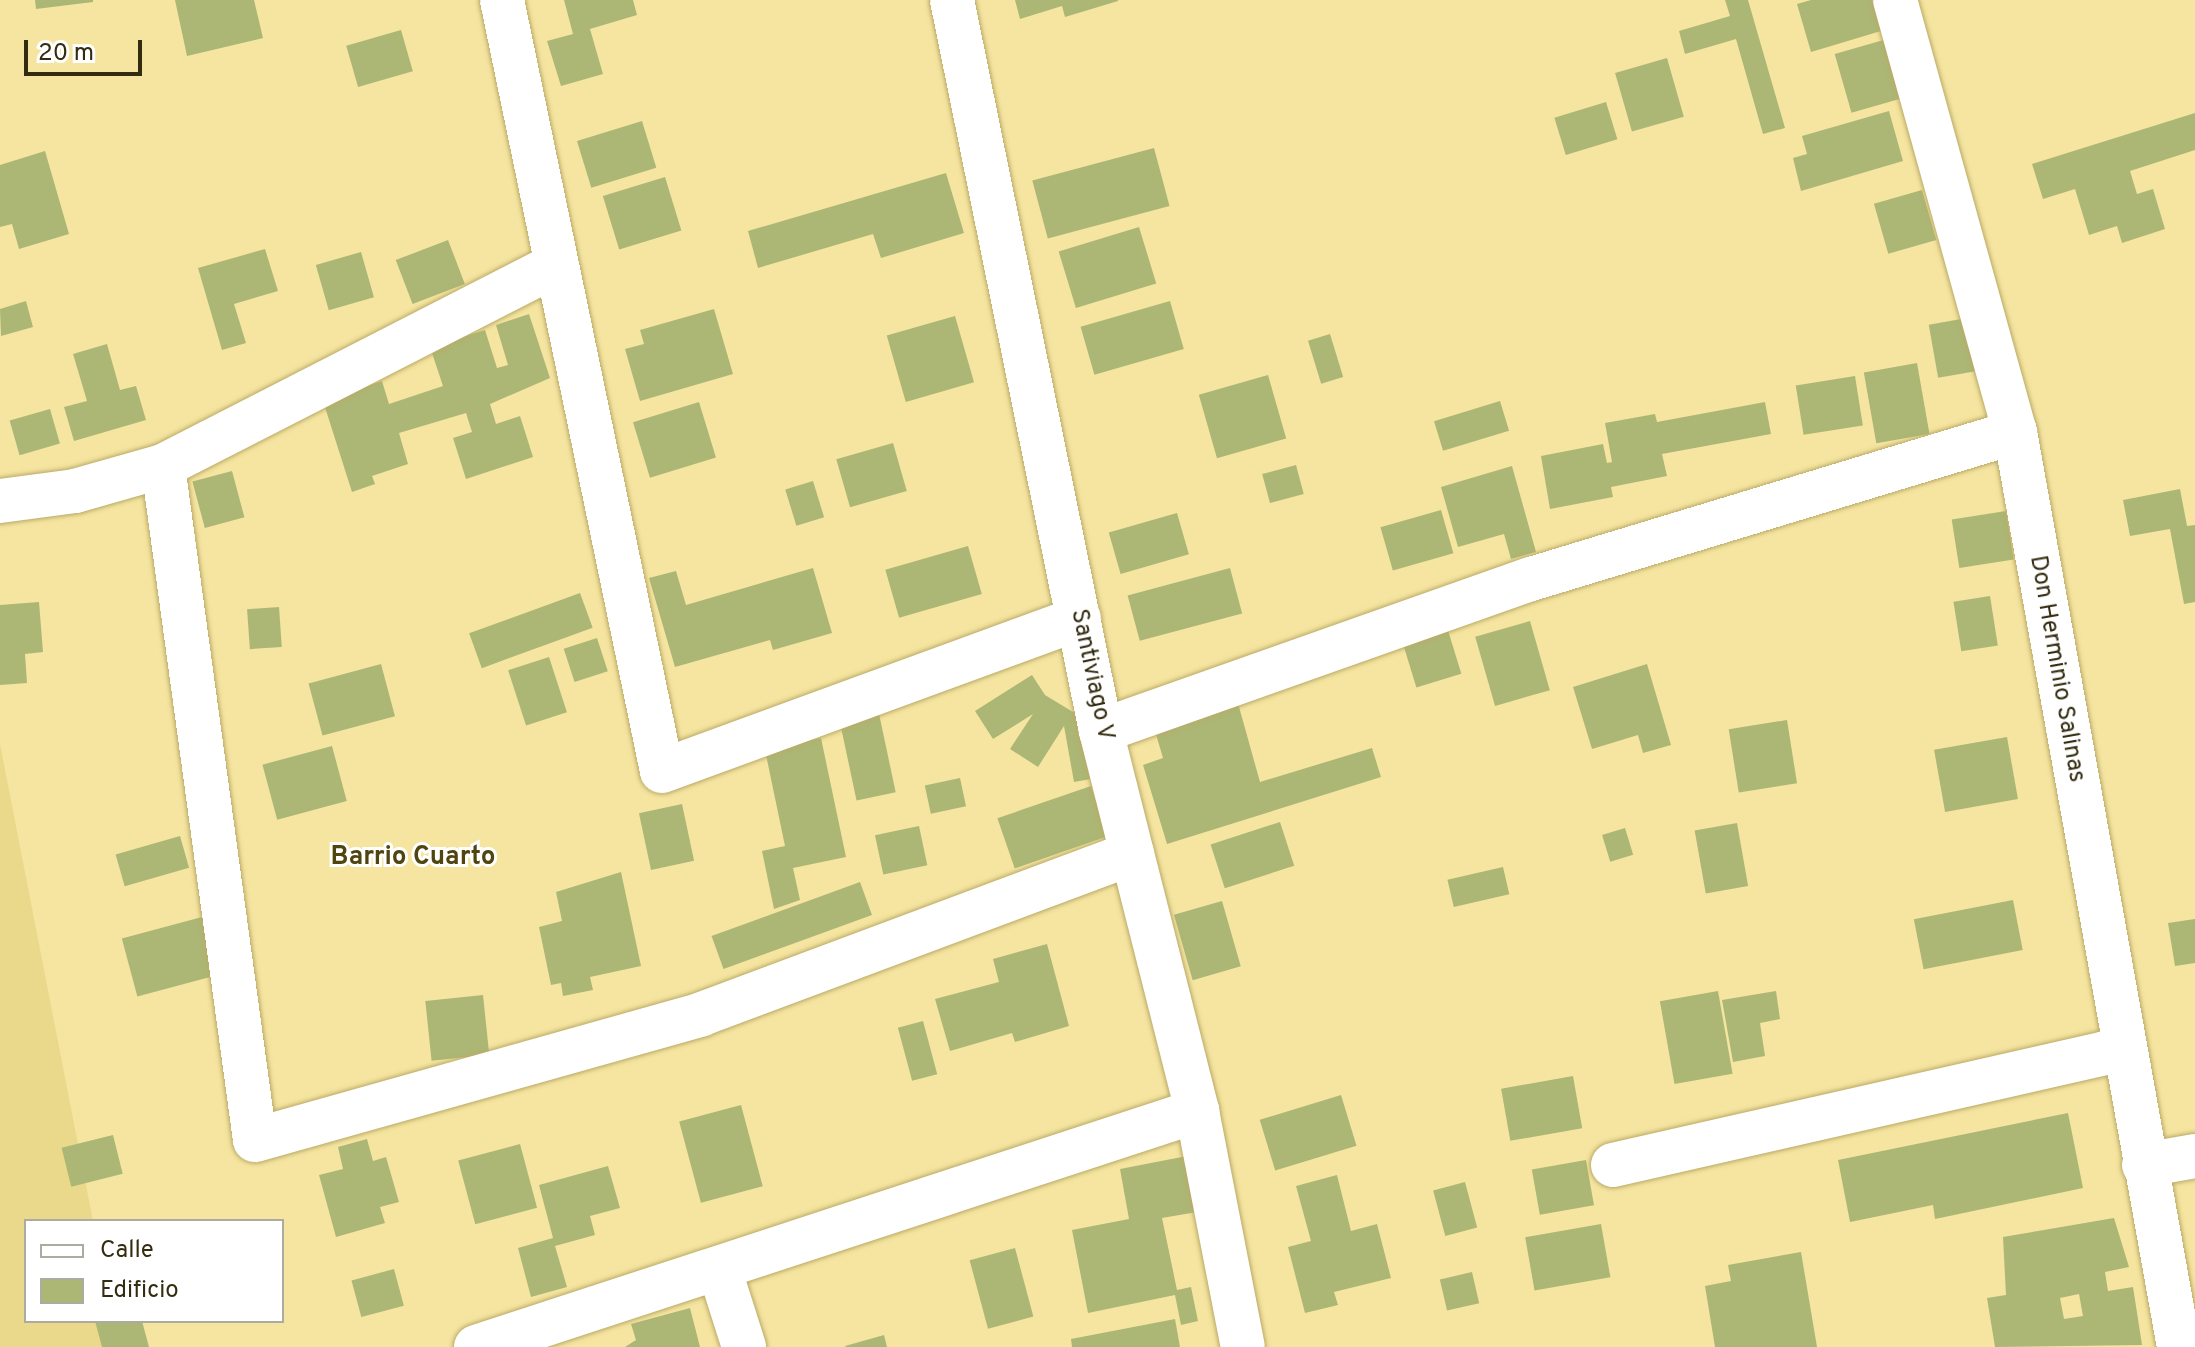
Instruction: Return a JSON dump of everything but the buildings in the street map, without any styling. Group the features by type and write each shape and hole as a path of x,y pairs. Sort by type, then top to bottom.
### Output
{"street":[{"path":"502,0 553,266 662,771 1079,618"},
{"name":"Santiviago V","path":"952,0 1101,731 1197,1111 1243,1347"},
{"name":"Don Herminio Salinas","path":"1895,0 2015,432 2123,1049 2179,1347"},
{"path":"0,501 75,491 163,466 553,266"},
{"path":"1101,731 1531,579 2015,432"},
{"path":"163,466 255,1140 702,1014 1132,853"},
{"path":"1613,1165 2123,1049"},
{"path":"476,1347 1197,1111"},
{"path":"2144,1165 2195,1156"},
{"path":"719,1268 744,1347"}],"shaded area":[{"path":"0,744 93,1219 24,1219 24,1323 122,1323 129,1347 0,1347"}],"district":[{"name":"Barrio Cuarto","path":"413,858"}]}
